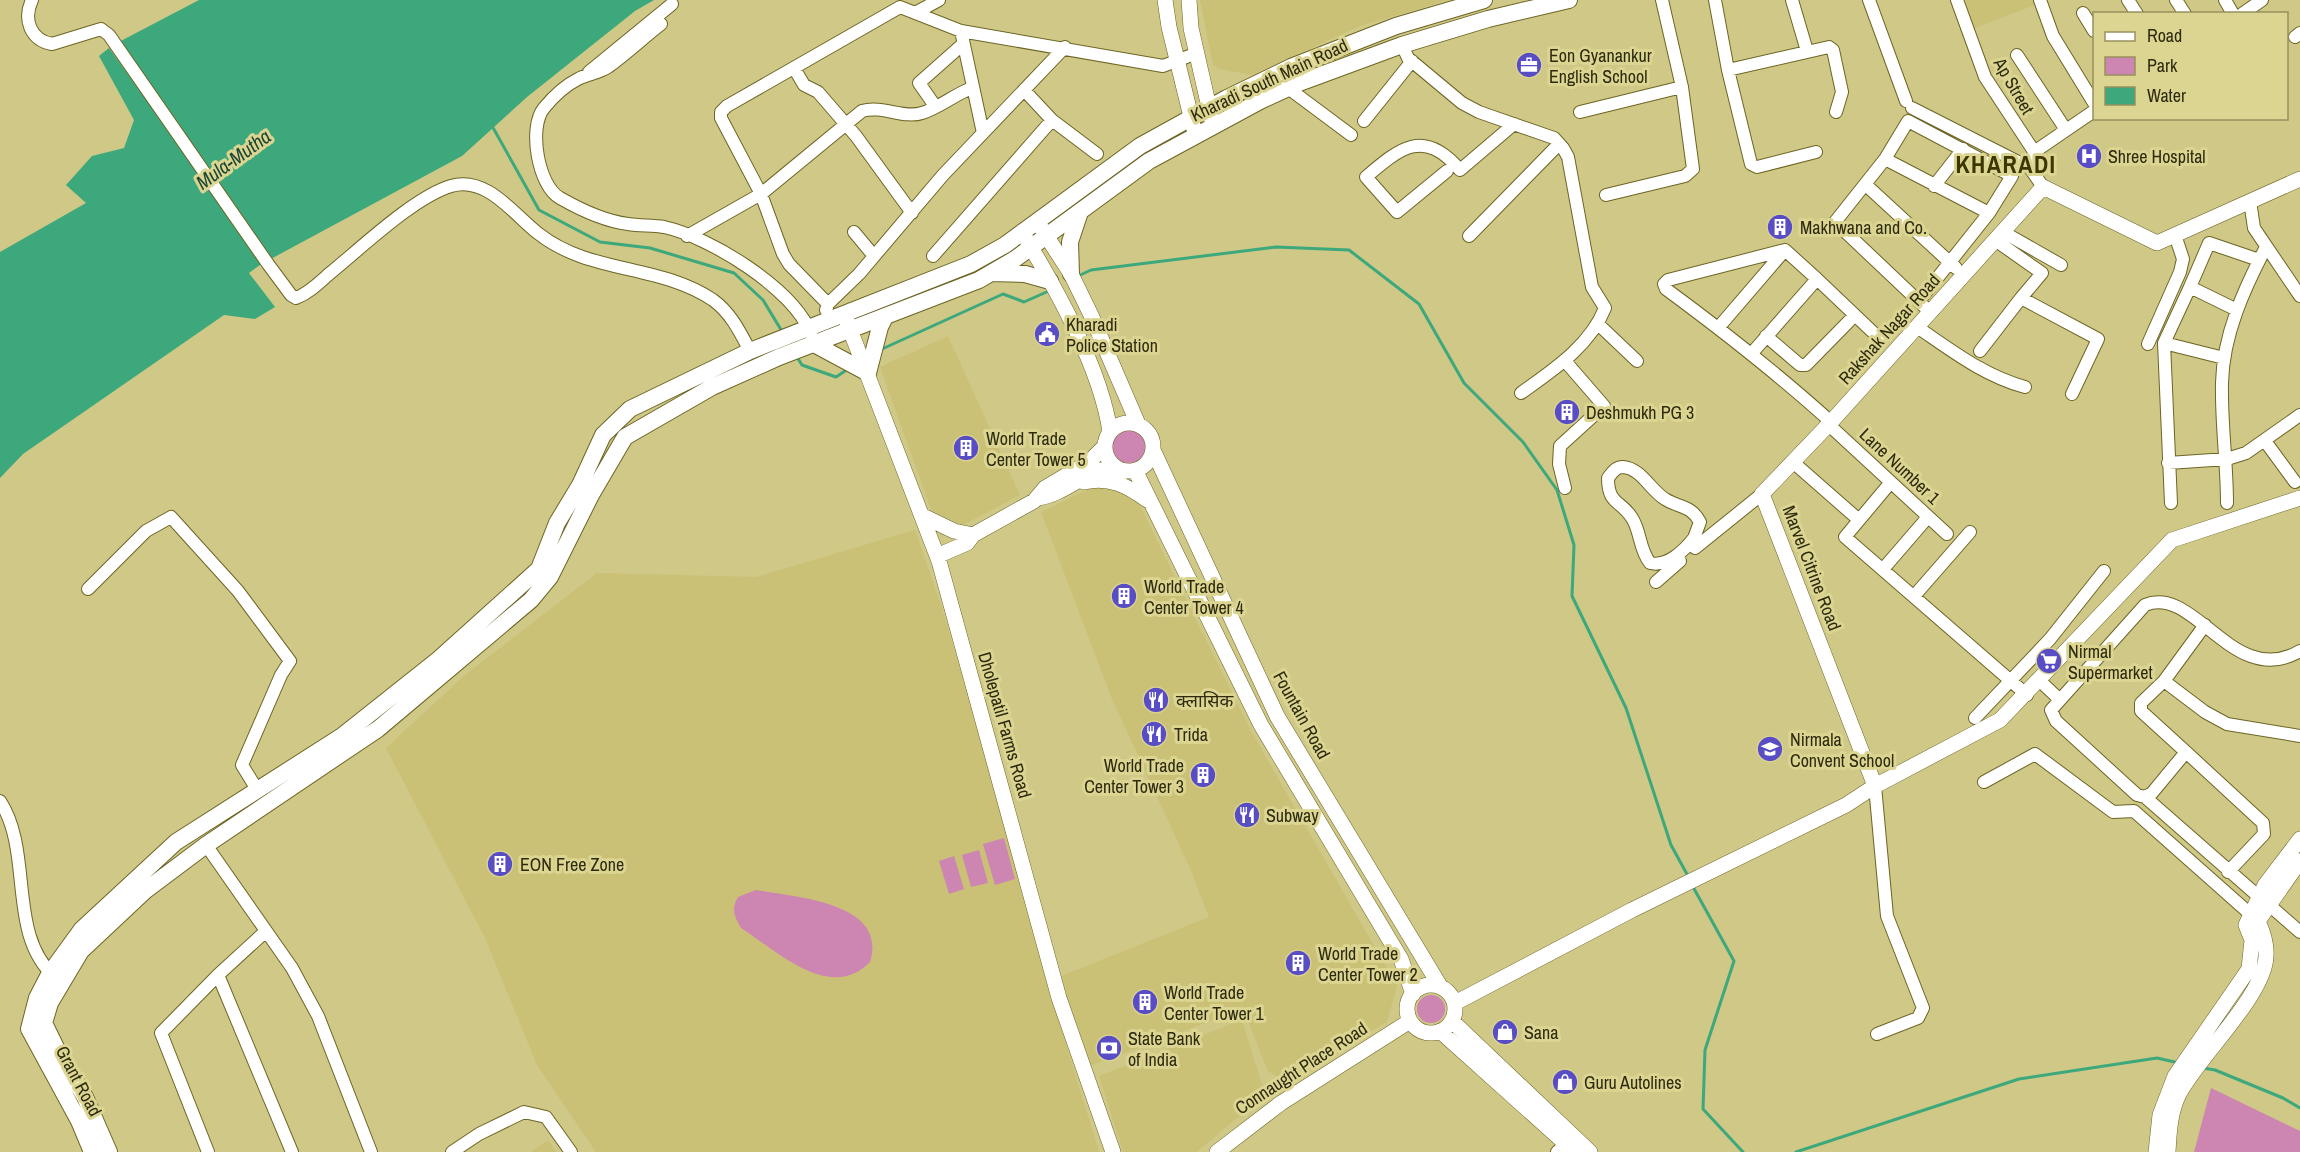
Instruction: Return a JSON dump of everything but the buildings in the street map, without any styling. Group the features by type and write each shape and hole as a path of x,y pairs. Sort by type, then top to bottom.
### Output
{"main road":[{"name":"Kharadi South Main Road","path":"793,343 834,313 971,264 1022,232 1140,146 1210,107 1292,66 1349,43 1484,0"},
{"name":"Kharadi South Main Road","path":"793,343 851,330 941,297 991,273 1031,247 1149,161 1213,125 1288,88 1402,45 1488,19 1569,0"},
{"path":"1073,279 1070,242 1080,212"},
{"path":"991,273 1025,274 1054,288"},
{"path":"55,978 146,890 206,845 347,752 439,659 539,569 557,523 580,485 603,435 639,404 750,351 793,343 868,373 880,327 885,317"},
{"path":"55,978 82,929 176,842 398,701 538,592 550,577 591,495 625,437 793,343"},
{"name":"Grant Road","path":"55,978 37,999 29,1029 79,1121 92,1152"},
{"name":"Grant Road","path":"55,978 44,1023 61,1058 85,1097 109,1152"}],"street":[{"path":"32,0 26,12 29,27 37,38 52,44 101,29 114,41 291,295 296,298 303,296 417,204 458,184 492,194 505,202 538,234 574,256 660,279 713,300 736,324 750,351"},
{"path":"913,12 918,0"},
{"path":"913,12 939,0"},
{"path":"1165,0 1195,135"},
{"path":"1189,0 1191,27 1213,125"},
{"path":"1606,195 1690,173 1694,159 1682,87 1662,0"},
{"path":"1715,0 1728,70 1751,164 1757,167 1816,153"},
{"path":"1792,0 1808,51"},
{"path":"1869,0 1909,105 2030,168 2043,187 2157,243 2300,179"},
{"name":"Ap Street","path":"1957,0 1985,77 2035,153"},
{"path":"2040,0 2053,36 2093,101"},
{"path":"2245,12 2262,0"},
{"path":"672,4 586,75 563,90 543,109 537,120 535,132 541,165 549,189 558,197 608,220 664,227 687,236 756,271 774,285 793,343"},
{"path":"1065,47 983,133 874,256 834,313 789,264 761,194 721,118 721,112 727,106 900,7 962,37 1065,47 1162,66 1197,53"},
{"path":"2083,14 2093,29"},
{"path":"586,75 606,68 661,24"},
{"path":"962,37 983,133"},
{"path":"935,106 919,83 962,37"},
{"path":"1402,45 1412,61 1462,103 1479,112 1554,138 1568,157 1592,287 1605,308 1598,324 1565,361 1521,393"},
{"path":"1728,70 1827,47 1833,50 1842,92 1836,112"},
{"path":"2017,55 2066,130"},
{"path":"1364,121 1412,61"},
{"path":"794,68 804,85 818,92 846,124 912,213"},
{"path":"1580,112 1682,87"},
{"path":"687,236 761,194 862,111 873,108 920,114 972,88"},
{"path":"1288,88 1351,135"},
{"path":"1024,90 1052,120 1097,154"},
{"path":"2030,168 2035,153 2093,112"},
{"path":"933,255 1052,120"},
{"path":"1908,121 2012,176 1989,213 1951,263 1925,307 1835,222 1885,159 1908,121"},
{"path":"1447,171 1397,212 1366,177 1396,151 1416,145 1440,150 1460,170 1514,124"},
{"path":"1469,236 1559,144"},
{"path":"1935,186 1963,149"},
{"path":"1885,159 1989,213"},
{"path":"1866,185 1964,275"},
{"name":"Rakshak Nagar Road","path":"1762,494 1794,463 1917,327 1925,307 1964,275 2043,187"},
{"path":"2250,201 2254,228 2266,247 2295,279 2300,296"},
{"name":"Fountain Road","path":"1037,221 1073,279 1138,424 1151,437 1153,450 1277,716 1440,986 1450,993 1455,1003"},
{"path":"854,232 874,256"},
{"path":"1022,232 1054,288 1104,404 1110,432 1104,447 1089,462 1045,488 1038,498"},
{"path":"2148,344 2180,272 2183,259 2175,235"},
{"path":"1999,236 2061,265"},
{"path":"1980,351 2042,273 1999,236"},
{"path":"2171,503 2164,343 2209,243 2259,260"},
{"path":"2227,503 2227,459 2222,384 2224,358 2237,310 2266,247"},
{"path":"1718,328 1785,250 1879,338"},
{"name":"Lane Number 1","path":"1785,250 1668,280 1665,284 1666,289 1752,353 1947,534"},
{"path":"1752,353 1817,279"},
{"path":"2190,287 2237,310"},
{"path":"2021,298 2098,339 2072,394"},
{"name":"Dholepatil Farms Road","path":"834,313 851,330 936,552 1059,998 1113,1152"},
{"path":"1766,336 1800,365 1806,365 1855,315"},
{"path":"1598,324 1638,361"},
{"path":"1917,327 1978,368 2007,382 2025,387"},
{"path":"2164,343 2224,358"},
{"path":"1565,361 1604,406 1560,446 1559,464 1565,488"},
{"path":"2168,464 2227,459 2246,453 2300,415"},
{"path":"1110,432 1125,423 1138,424"},
{"path":"2265,441 2295,482"},
{"path":"1104,447 1107,458 1114,467 1124,471 1135,470 1147,463 1153,450"},
{"path":"1794,463 1859,520"},
{"path":"936,552 966,543 968,535 1038,498 1054,495 1097,472 1114,467"},
{"path":"1623,467 1636,473 1664,499 1688,507 1700,522 1697,541 1667,562 1650,563 1640,547 1634,520 1610,497 1608,478 1614,470 1623,467"},
{"path":"1135,470 1260,725 1401,959 1413,993"},
{"path":"1075,484 1091,480 1114,482 1134,490 1152,503"},
{"path":"1891,482 1845,537 1884,568 2027,695"},
{"name":"Marvel Citrine Road","path":"1656,582 1697,541 1762,494 1875,786"},
{"path":"1440,986 1427,985 1413,993 1407,1005 1410,1021 1425,1033 1440,1031 1452,1021 1455,1003 1632,910 1846,805 1875,786 2000,720 2027,695 2172,540 2300,498"},
{"path":"923,516 968,535"},
{"path":"88,589 146,531 171,517 238,591 290,661 281,675 242,765 258,791"},
{"path":"1884,568 1928,517"},
{"path":"1915,595 1970,532"},
{"path":"1975,718 2012,681 2104,571"},
{"path":"2300,651 2279,660 2251,658 2205,625 2160,601 2145,605 2051,710 2056,721 2138,795 2145,797 2228,872 2300,932"},
{"path":"2205,625 2164,681 2141,703 2141,711 2264,823 2264,834 2228,872"},
{"path":"2040,681 2059,699"},
{"path":"2164,681 2205,712 2227,724 2300,736"},
{"path":"2145,797 2152,793 2186,752"},
{"path":"1984,782 2035,754 2113,812 2134,811 2254,917"},
{"path":"1875,786 1887,916 1923,1008 1918,1018 1877,1034"},
{"path":"0,801 15,841 30,934 55,978"},
{"path":"2156,1152 2160,1115 2249,969 2252,940 2246,925 2254,917 2300,839"},
{"path":"206,845 291,968 318,1016 371,1152"},
{"path":"2263,900 2298,866"},
{"path":"208,1152 160,1033 266,931"},
{"path":"218,975 292,1152"},
{"name":"Connaught Place Road","path":"1217,1152 1281,1103 1410,1021"},
{"path":"1452,1021 1590,1152"},
{"path":"1440,1031 1566,1149"},
{"path":"2168,1152 2169,1127 2182,1078"},
{"path":"452,1152 479,1134 524,1112 546,1117 571,1152"}],"shaded area":[{"path":"1200,0 1448,0 1360,26 1252,75 1220,69 1213,65"},
{"path":"1962,0 2035,0 2037,4 1972,29"},
{"path":"948,336 1020,495 941,537 880,367"},
{"path":"1095,486 1118,489 1139,504 1251,731 1397,986 1387,1022 1283,1081 1268,1071 1243,1009 1084,1068 1061,976 1209,917 1189,866 1112,699 1041,512"},
{"name":"EON Free Zone","path":"915,530 942,608 989,765 1048,985 1099,1152 596,1152 537,1065 485,938 386,748 465,675 597,573 756,577"},
{"path":"1242,1020 1265,1094 1197,1152 1123,1152 1099,1076"},
{"path":"548,1140 556,1152 531,1152"}],"green space":[{"path":"1129,429 1141,434 1146,446 1141,458 1129,463 1117,458 1112,446 1117,434"},
{"path":"1004,838 1015,879 995,885 983,844"},
{"path":"979,850 988,883 971,887 962,855"},
{"path":"954,856 964,889 949,894 939,861"},
{"path":"756,890 814,900 852,915 866,926 872,942 870,962 854,973 838,977 821,975 787,960 741,928 737,920 734,909 738,897"},
{"path":"1431,995 1441,999 1445,1009 1441,1019 1431,1023 1421,1019 1417,1009 1421,999"},
{"path":"2211,1088 2300,1131 2300,1152 2194,1152"}],"water":[{"name":"Mula-Mutha","path":"199,0 654,0 635,11 527,97 462,156 267,261 115,44"},
{"path":"109,48 264,262 249,273 275,307 255,319 224,315 23,454 0,478 0,252 86,203 66,185 92,156 124,148 134,120 99,56"}],"waterway":[{"path":"491,124 539,210 600,242 650,248 734,273 763,300 783,333"},
{"path":"1078,276 1091,270 1276,247 1349,250 1419,304 1464,383 1523,442 1557,490 1574,545 1572,596 1626,708 1671,845 1688,876"},
{"path":"882,349 1003,294 1024,302 1051,290"},
{"path":"797,357 802,365 836,377 848,369"},
{"path":"1692,885 1734,961 1705,1050 1703,1109 1743,1152"},
{"path":"1796,1152 2019,1079 2157,1058 2179,1063"},
{"path":"2203,1068 2215,1070 2283,1098 2300,1108"}],"place":[{"name":"Eon Gyanankur English School","path":"1529,65"},
{"name":"Shree Hospital","path":"2089,156"},
{"name":"Makhwana and Co.","path":"1780,227"},
{"name":"Kharadi Police Station","path":"1047,334"},
{"name":"Deshmukh PG 3","path":"1567,412"},
{"name":"World Trade Center Tower 5","path":"966,448"},
{"name":"World Trade Center Tower 4","path":"1124,596"},
{"name":"Nirmal Supermarket","path":"2049,661"},
{"name":"क्लासिक","path":"1156,700"},
{"name":"Trida","path":"1154,734"},
{"name":"Nirmala Convent School","path":"1770,749"},
{"name":"World Trade Center Tower 3","path":"1203,775"},
{"name":"Subway","path":"1247,815"},
{"name":"EON Free Zone","path":"500,864"},
{"name":"World Trade Center Tower 2","path":"1298,963"},
{"name":"World Trade Center Tower 1","path":"1145,1002"},
{"name":"Sana","path":"1505,1032"},
{"name":"State Bank of India","path":"1109,1048"},
{"name":"Guru Autolines","path":"1565,1082"}],"district":[{"name":"KHARADI","path":"2006,164"}]}
